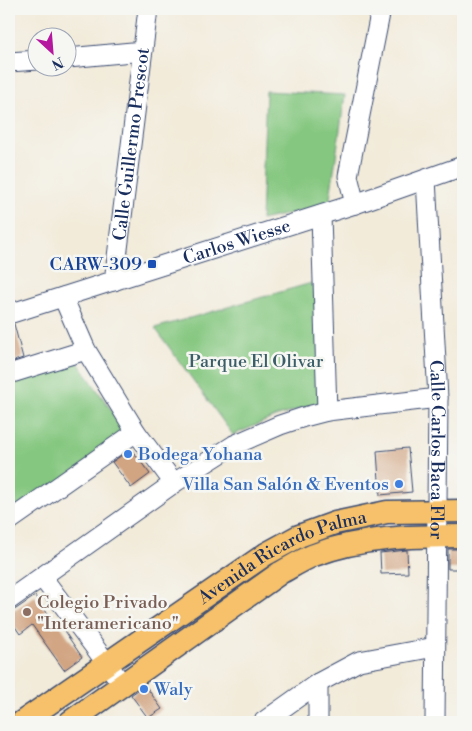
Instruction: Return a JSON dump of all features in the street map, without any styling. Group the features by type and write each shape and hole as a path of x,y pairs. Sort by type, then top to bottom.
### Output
{"main road":[{"name":"Avenida Ricardo Palma","path":"22,722 266,554 299,536 335,523 387,512 463,511"},
{"name":"Avenida Ricardo Palma","path":"70,722 280,573 313,556 345,545 384,539 463,536"}],"street":[{"name":"Calle Guillermo Prescot","path":"114,281 148,9"},
{"path":"355,204 348,176 381,9"},
{"path":"78,57 143,51"},
{"path":"9,62 28,61"},
{"name":"Carlos Wiesse","path":"9,314 355,204 463,166"},
{"name":"Calle Carlos Baca Flor","path":"426,179 438,398 435,722"},
{"path":"321,215 327,411"},
{"path":"63,297 86,350 136,432 174,483"},
{"path":"9,374 86,350"},
{"path":"9,600 174,483 234,445 304,416 327,411 438,398"},
{"path":"9,521 136,432"},
{"path":"42,577 123,685"},
{"path":"263,722 318,683 359,662 435,647"},
{"path":"318,683 318,722"}],"green space":[{"path":"266,91 345,95 329,205 261,220"},
{"name":"Parque El Olivar","path":"322,280 319,403 275,417 233,435 155,328"},
{"path":"77,361 128,434 9,518 9,380"}],"building":[{"path":"14,324 23,358 11,362 9,354 9,325"},
{"path":"408,448 412,492 380,495 377,451"},
{"path":"131,449 150,474 131,488 112,462"},
{"path":"448,549 463,549 463,569 448,569"},
{"path":"407,550 408,573 381,574 380,553"},
{"path":"35,596 55,624 58,622 82,657 64,670 32,625 20,634 9,618 9,611 16,609"},
{"path":"145,685 162,709 148,718 131,695"}],"place":[{"name":"CARW-309","path":"152,264"},
{"name":"Bodega Yohana","path":"128,454"},
{"name":"Villa San Salón & Eventos","path":"399,484"},
{"name":"Colegio Privado \"Interamericano\"","path":"27,612"},
{"name":"Waly","path":"144,689"}]}
